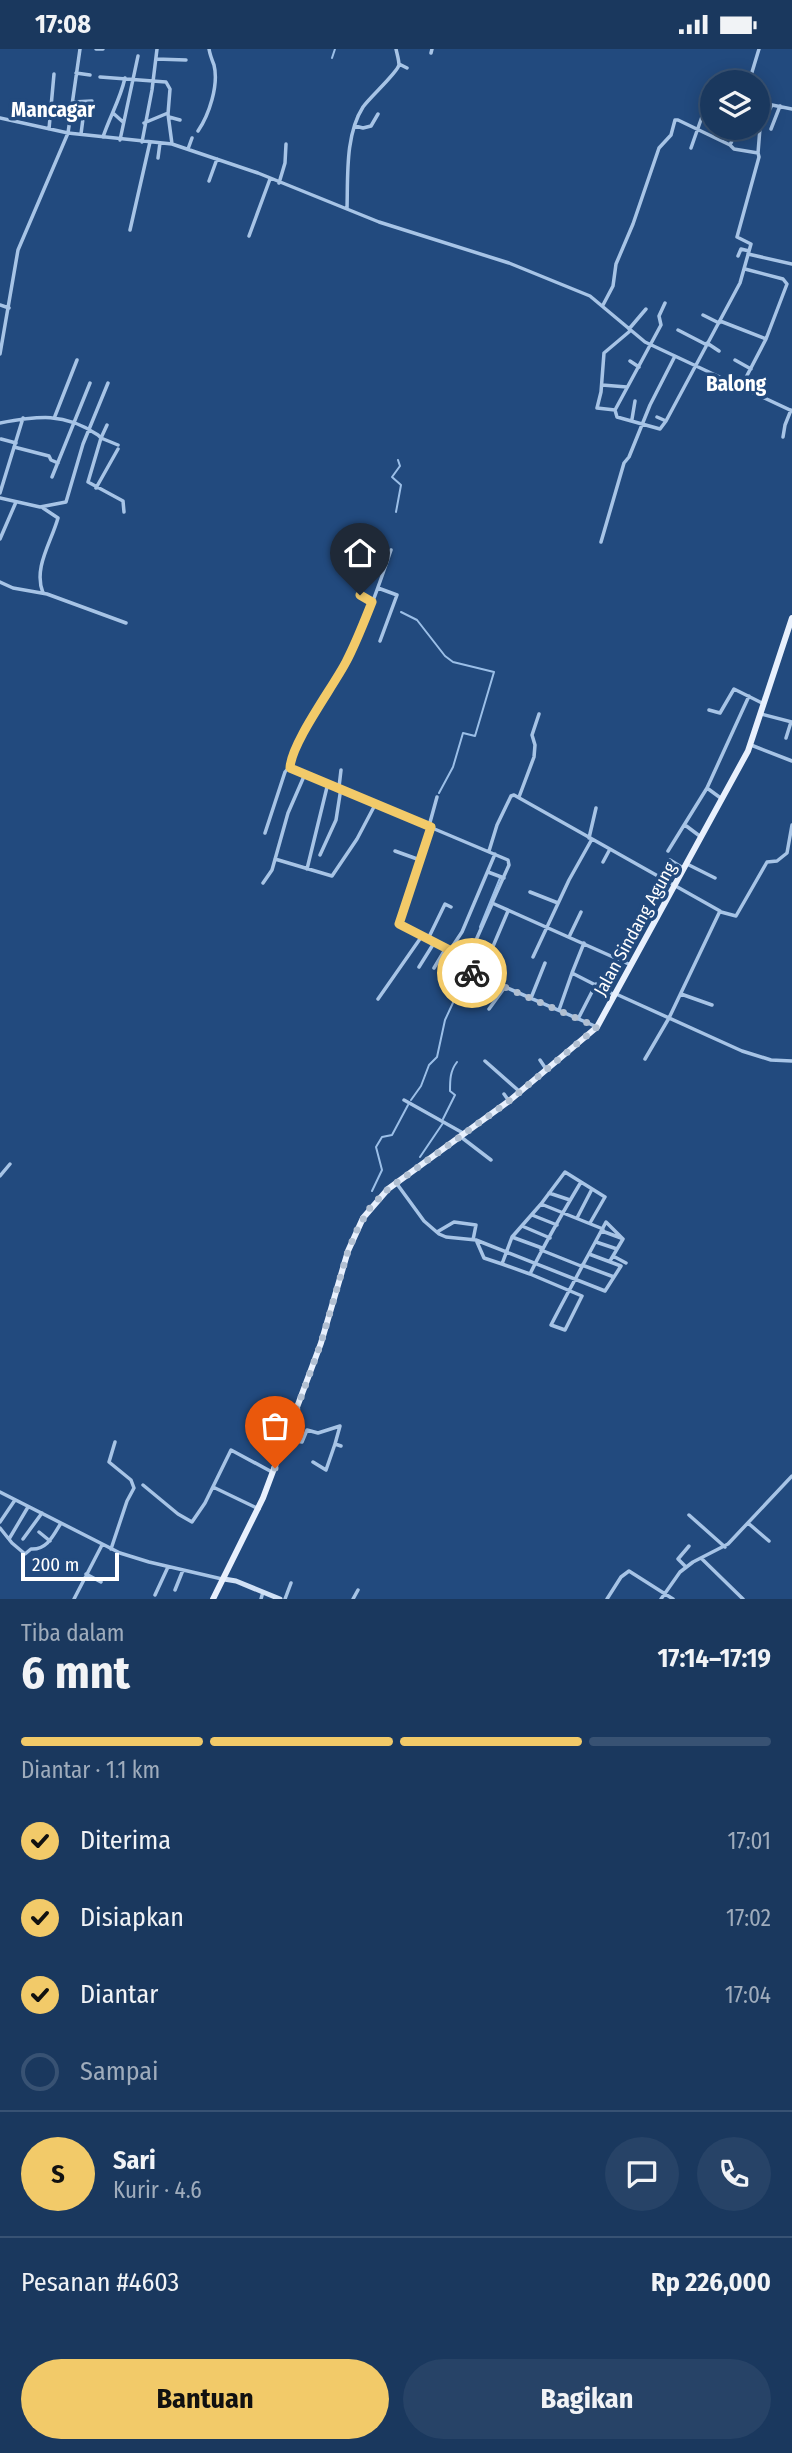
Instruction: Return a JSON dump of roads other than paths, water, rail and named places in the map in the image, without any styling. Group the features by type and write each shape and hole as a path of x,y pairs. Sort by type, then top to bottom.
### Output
{"main road":[{"name":"Jalan Sindang Agung","path":"213,1599 259,1509 321,1343 357,1230 374,1202 396,1183 521,1092 597,1027 751,744 792,618"},
{"path":"229,1570 236,1581"},
{"path":"224,1579 236,1581 262,1596 279,1599"}],"street":[{"path":"0,354 18,250 68,133 80,49"},
{"path":"96,49 103,49"},
{"path":"142,142 154,81 157,49"},
{"path":"198,131 206,116 214,82 214,66 209,49"},
{"path":"347,210 350,154 355,126 364,106 399,64 396,49"},
{"path":"753,70 759,49"},
{"path":"120,139 138,56"},
{"path":"156,59 186,60"},
{"path":"399,64 407,68"},
{"path":"76,73 90,75"},
{"path":"49,129 54,74"},
{"path":"100,77 166,82 169,86 168,115 172,144"},
{"path":"103,137 119,101 125,78"},
{"path":"73,102 85,104 92,101"},
{"path":"81,134 85,104"},
{"path":"770,109 772,105 792,109"},
{"path":"771,128 780,106"},
{"path":"114,111 124,121"},
{"path":"355,126 371,126 378,114"},
{"path":"144,125 168,115 180,120"},
{"path":"0,118 68,133 172,144 347,210 509,263 568,286 603,305 651,345 792,411 783,437"},
{"path":"603,305 612,286 616,264 660,145 671,135 677,119 734,149 758,153"},
{"path":"691,148 700,123"},
{"path":"188,149 192,138"},
{"path":"730,145 732,140"},
{"path":"664,303 659,316 661,325 615,410 616,416 658,430 666,421 720,322 745,269 750,244 737,237 759,156 759,140"},
{"path":"130,230 150,142"},
{"path":"158,158 160,143"},
{"path":"279,183 285,163 286,144"},
{"path":"209,181 217,159"},
{"path":"249,236 270,179"},
{"path":"738,257 741,249 792,264"},
{"path":"741,387 766,339 786,282 745,269"},
{"path":"0,305 9,307"},
{"path":"615,410 597,408 604,353 630,330 646,309"},
{"path":"703,315 766,339"},
{"path":"678,330 719,351"},
{"path":"601,542 624,464 675,356"},
{"path":"55,418 77,360"},
{"path":"735,360 751,369"},
{"path":"630,361 639,367"},
{"path":"52,477 90,383"},
{"path":"42,507 67,501 89,429 108,383"},
{"path":"602,385 627,387"},
{"path":"632,420 635,401"},
{"path":"657,417 666,421"},
{"path":"23,418 0,496 42,507 58,518 40,566 39,582 43,593"},
{"path":"0,423 23,418 55,418 89,429 118,447 96,488"},
{"path":"107,425 88,481 90,485 123,501 124,512"},
{"path":"1,439 49,456 58,463"},
{"path":"0,538 16,502"},
{"path":"265,833 285,772 290,766 299,740 346,661 378,588 391,549"},
{"path":"369,572 360,595 372,602"},
{"path":"0,582 13,588 43,593 126,623"},
{"path":"378,588 397,595 380,641"},
{"path":"709,710 720,713 734,689 764,705"},
{"path":"668,851 707,788 749,696"},
{"path":"519,797 534,757 532,735 539,714"},
{"path":"761,714 791,722 786,738"},
{"path":"751,744 792,761"},
{"path":"290,766 293,770 340,787 510,862 464,966 466,970 597,1027"},
{"path":"320,855 335,820 341,770"},
{"path":"262,883 272,870 288,813 304,774"},
{"path":"307,869 328,783"},
{"path":"707,788 722,799"},
{"path":"489,851 497,825 512,795 720,911 736,916 766,862 777,861 787,853 792,825"},
{"path":"437,797 399,924 467,959"},
{"path":"275,859 333,876 376,803"},
{"path":"533,957 590,839 596,808"},
{"path":"685,825 701,837"},
{"path":"603,862 610,849"},
{"path":"395,851 420,860"},
{"path":"434,968 462,932 495,854"},
{"path":"670,860 715,878"},
{"path":"488,872 502,877"},
{"path":"530,892 558,904"},
{"path":"428,939 445,904 451,907"},
{"path":"492,904 631,965"},
{"path":"481,977 509,911"},
{"path":"645,1059 681,994 720,911"},
{"path":"569,937 581,912"},
{"path":"378,999 422,936"},
{"path":"419,967 435,943"},
{"path":"559,1010 584,943"},
{"path":"531,998 545,963"},
{"path":"572,973 742,1051 771,1060 792,1061"},
{"path":"578,1019 596,984"},
{"path":"489,1009 505,987"},
{"path":"681,994 712,1005"},
{"path":"540,1060 547,1070"},
{"path":"485,1061 521,1092"},
{"path":"504,1094 509,1101"},
{"path":"404,1100 463,1136 491,1160"},
{"path":"0,1176 10,1164"},
{"path":"502,1264 512,1237 565,1172 605,1197 590,1223"},
{"path":"530,1274 581,1182"},
{"path":"396,1183 425,1221 446,1237 474,1240 605,1291 621,1266 589,1254"},
{"path":"578,1218 592,1189"},
{"path":"549,1193 570,1200"},
{"path":"541,1204 623,1239"},
{"path":"532,1215 557,1225"},
{"path":"437,1232 454,1222 476,1225 474,1240 484,1258 530,1274 568,1291 582,1296 565,1330 551,1325 568,1291 606,1222 623,1239"},
{"path":"522,1226 551,1238"},
{"path":"512,1237 614,1277"},
{"path":"610,1262 623,1239"},
{"path":"595,1241 617,1249"},
{"path":"613,1256 626,1263"},
{"path":"286,1439 302,1442 307,1430 318,1433 340,1426 326,1470 313,1462"},
{"path":"111,1549 127,1501 135,1488 131,1480 109,1462 115,1442"},
{"path":"335,1444 341,1446"},
{"path":"142,1485 192,1522 231,1450 273,1472"},
{"path":"661,1599 686,1567 725,1546 792,1476"},
{"path":"213,1487 259,1509"},
{"path":"0,1492 111,1549 168,1567 224,1579"},
{"path":"15,1500 0,1525 9,1539 25,1554 31,1548 39,1549 50,1541 61,1523"},
{"path":"9,1539 28,1507"},
{"path":"23,1539 42,1514"},
{"path":"689,1514 725,1546"},
{"path":"747,1523 769,1541"},
{"path":"39,1532 50,1541"},
{"path":"74,1599 102,1545"},
{"path":"686,1567 678,1558 689,1546"},
{"path":"701,1558 743,1599"},
{"path":"155,1595 168,1567"},
{"path":"175,1590 183,1570"},
{"path":"607,1599 621,1577 629,1571 673,1599"},
{"path":"86,1574 101,1582"},
{"path":"285,1599 291,1583"},
{"path":"354,1599 358,1590"}],"waterway":[{"path":"332,58 335,49"},
{"path":"396,512 401,485 392,477 400,466 398,460"},
{"path":"401,612 417,620 445,656 453,662 494,672 475,736 463,733 453,767 439,793"},
{"path":"480,927 500,878"},
{"path":"467,956 474,941"},
{"path":"411,1100 421,1086 429,1065 437,1057 445,1020 458,992 459,972 464,961"},
{"path":"443,1119 455,1095 450,1091 450,1083 457,1062"},
{"path":"372,1191 382,1170 376,1147 382,1137 392,1135 408,1105"},
{"path":"420,1157 443,1123"}],"district":[{"name":"Mancagar","path":"53,110"},
{"name":"Balong","path":"736,384"}]}
